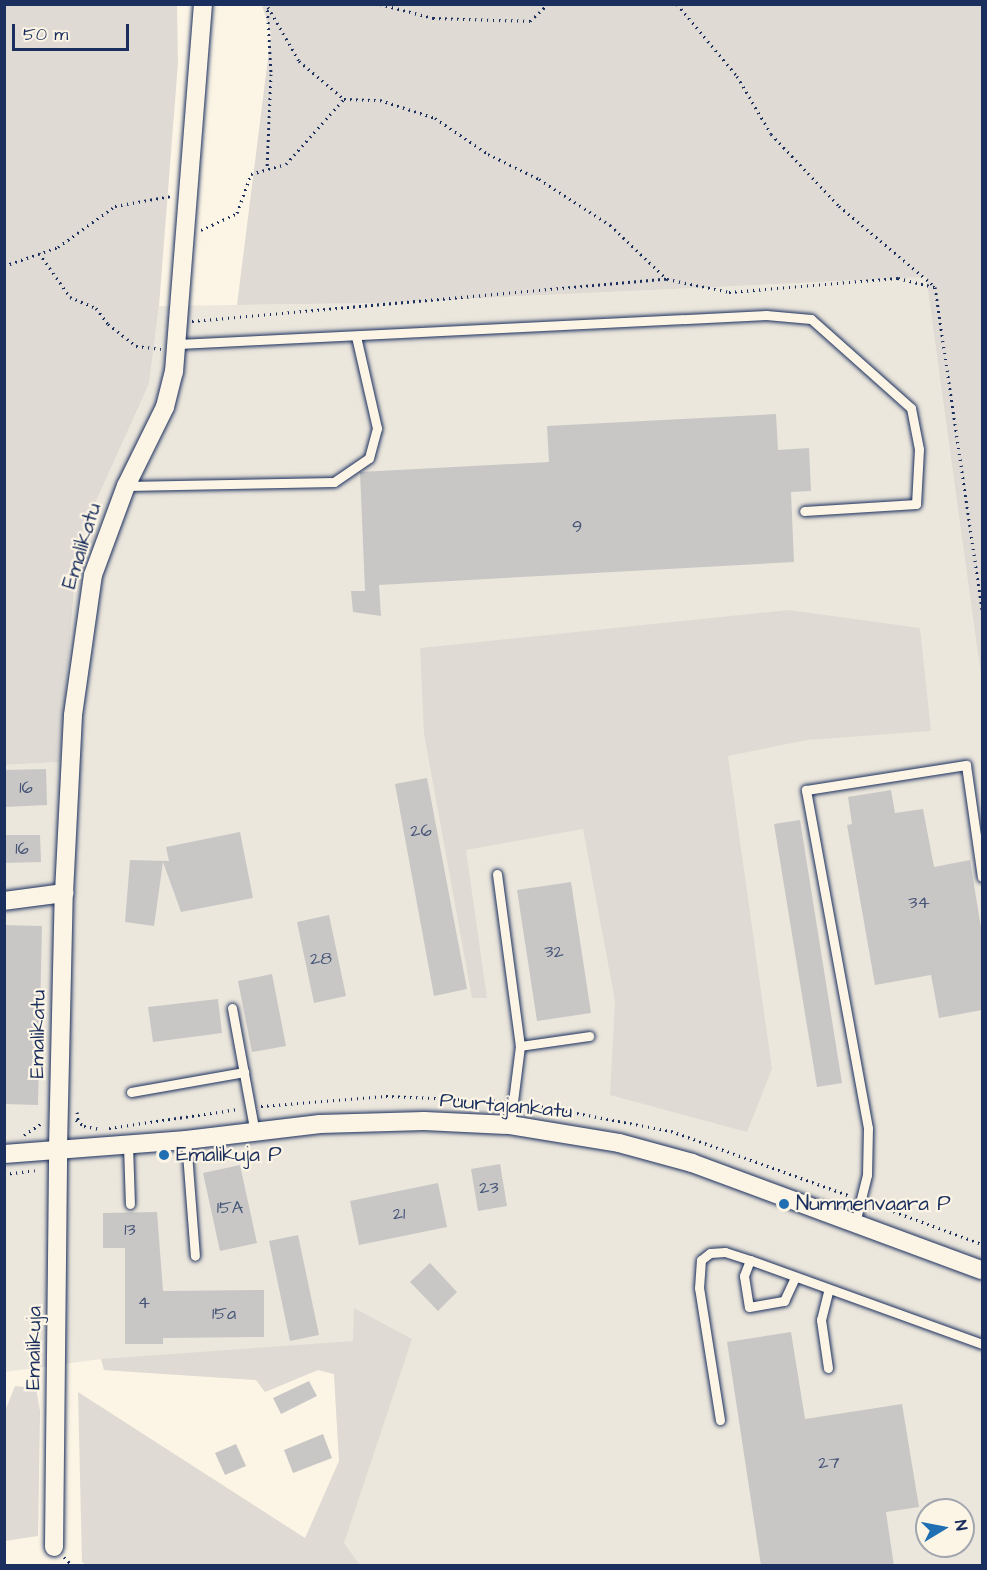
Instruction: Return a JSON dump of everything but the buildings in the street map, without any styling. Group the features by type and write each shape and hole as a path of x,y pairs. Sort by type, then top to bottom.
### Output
{"street":[{"name":"Emalikatu","path":"58,1148 64,893 73,715 93,575 126,486 165,406 183,346 187,321 188,193 202,4"},
{"path":"4,901 64,893"},
{"name":"Puurtajankatu","path":"4,1154 58,1148 186,1140 388,1120 510,1125 619,1143 692,1163 982,1270"},
{"name":"Emalikuja","path":"54,1548 58,1148"}],"lane":[{"path":"183,346 766,315 811,319 911,408 919,449 916,504 804,511"},
{"path":"126,486 334,482 369,458 377,428 356,336"},
{"path":"855,1223 867,1175 868,1128 806,790 966,765 982,877"},
{"path":"497,874 520,1046 510,1125"},
{"path":"232,1008 255,1132"},
{"path":"520,1046 589,1036"},
{"path":"131,1092 244,1072"},
{"path":"186,1140 195,1256"},
{"path":"128,1145 130,1204"},
{"path":"720,1420 699,1270 701,1260 710,1253 725,1252 750,1260 982,1344"},
{"path":"750,1260 744,1276 749,1307 784,1301 795,1277"},
{"path":"828,1368 821,1320 829,1289"}],"path":[{"path":"267,4 299,61 344,99 380,100 435,118 488,154 539,178 610,225 668,279"},
{"path":"267,4 272,74 267,169"},
{"path":"380,4 433,18 530,21 548,4"},
{"path":"677,4 737,76 771,134 839,206 935,287 982,611"},
{"path":"201,231 237,213 251,174 286,164 344,99"},
{"path":"4,266 58,247 116,206 188,193"},
{"path":"200,242 202,219"},
{"path":"39,253 70,297 96,308 108,324 136,346 183,346 187,321 195,310"},
{"path":"187,321 668,279 729,292 898,278 935,287"},
{"path":"77,1110 78,1120"}],"shaded area":[{"path":"5,4 177,5 178,63 159,306 149,384 78,541 60,762 5,765"},
{"path":"262,5 982,5 982,684 926,277 379,303 237,305 271,34"},
{"path":"926,277 982,684 982,1565 360,1565 344,1544 334,1374 318,1370 265,1392 256,1380 104,1370 101,1359 5,1372 5,765 60,762 78,541 149,384 159,306 379,303"},
{"path":"789,610 920,628 931,731 807,740 728,756 772,1069 747,1132 610,1095 615,1001 583,829 466,850 487,998 472,998 424,734 420,648"},
{"path":"354,1308 412,1339 344,1543 360,1565 88,1566 82,1562 78,1392 305,1538 339,1461 334,1374 318,1370 265,1392 256,1380 104,1370 101,1359 353,1341"},
{"path":"15,1386 36,1388 40,1411 38,1536 5,1541 5,1411"}],"place":[{"name":"Emalikuja P","path":"164,1155"},
{"name":"Nummenvaara P","path":"784,1204"}]}
